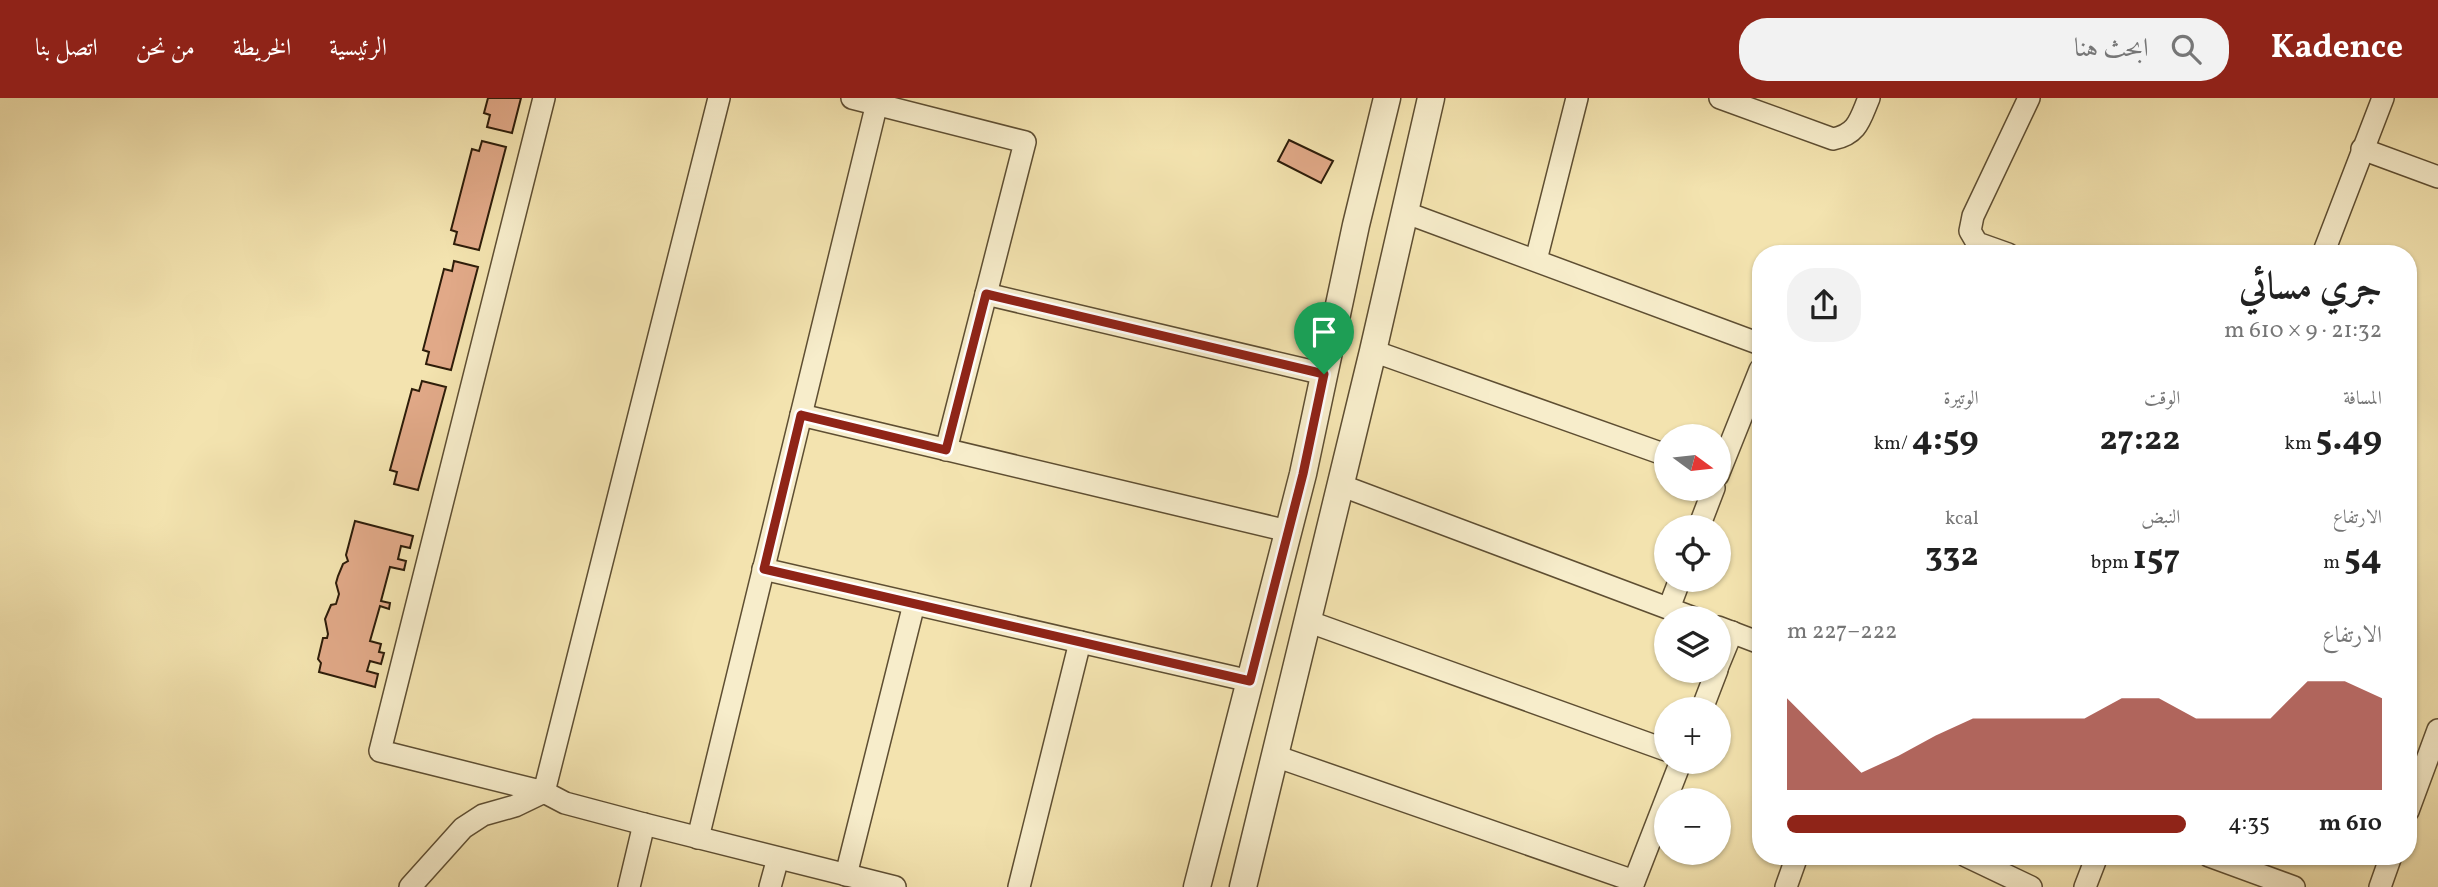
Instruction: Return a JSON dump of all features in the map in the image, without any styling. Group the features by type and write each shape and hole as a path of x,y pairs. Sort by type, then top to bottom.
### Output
{"street":[{"path":"544,98 380,751 544,792 565,803 644,824 895,887"},
{"path":"544,792 719,98"},
{"path":"852,98 1025,142 946,450"},
{"path":"1197,887 1288,531 1387,98"},
{"path":"1245,886 1431,98"},
{"path":"1536,260 1577,98"},
{"path":"1720,98 1833,139 1848,136 1857,126 1869,98"},
{"path":"1983,245 1977,243 1970,232 1973,216 2029,98"},
{"path":"2326,245 2383,98"},
{"path":"698,838 877,103"},
{"path":"2362,149 2438,177"},
{"path":"1356,225 1378,212 1404,212 1752,341"},
{"path":"986,294 1324,374"},
{"path":"1373,351 1654,451"},
{"path":"1731,443 1752,389"},
{"path":"801,415 1288,531"},
{"path":"1340,485 1664,606"},
{"path":"764,569 1250,681"},
{"path":"846,875 914,604"},
{"path":"1307,621 1654,746"},
{"path":"1731,632 1752,640"},
{"path":"1019,887 1080,642"},
{"path":"2417,787 2438,730"},
{"path":"1275,756 1633,884 1676,774"},
{"path":"410,887 463,828 483,815 515,806 544,792"},
{"path":"629,887 644,824"},
{"path":"770,887 778,858"},
{"path":"1786,887 1794,865"},
{"path":"1985,865 2031,887"},
{"path":"2085,887 2094,865"},
{"path":"2234,865 2294,887"},
{"path":"2380,887 2388,865"},
{"path":"2231,887 2239,867"}],"building":[{"path":"488,98 521,98 512,133 487,127 490,115 484,113"},
{"path":"1289,140 1333,161 1321,183 1278,161"},
{"path":"482,141 506,147 479,250 454,244 457,232 451,230 472,149 479,151"},
{"path":"454,261 478,267 451,370 426,364 429,352 423,350 444,269 452,271"},
{"path":"422,381 446,387 418,490 394,484 397,472 390,470 412,389 419,391"},
{"path":"355,521 413,536 410,548 401,546 398,559 406,561 404,570 390,567 381,601 390,603 389,609 380,606 370,641 381,644 379,652 384,653 381,664 370,661 367,671 378,674 375,687 319,672 321,663 318,659 323,638 327,638 328,634 325,619 331,605 336,604 339,594 336,583 343,564 348,561 346,555"}],"route":[{"path":"986,294 1324,374 1303,474 1250,681 764,569 801,415 946,450 986,294"}]}
